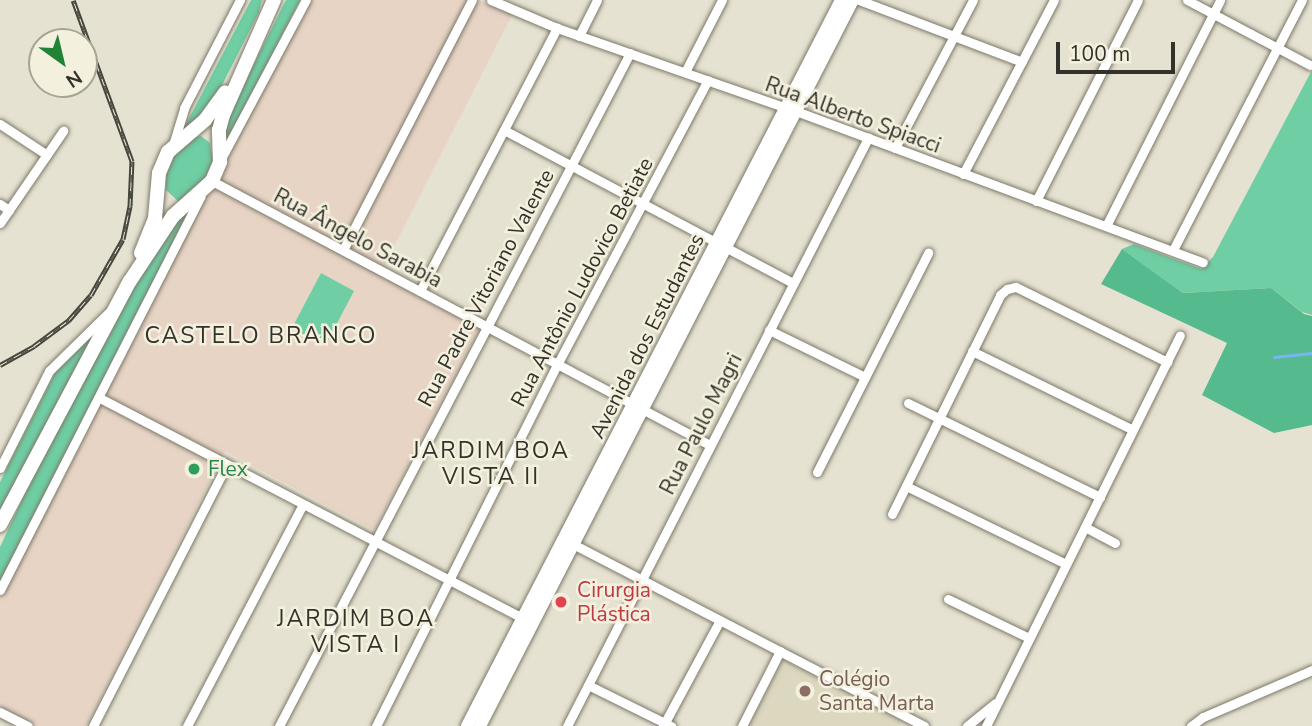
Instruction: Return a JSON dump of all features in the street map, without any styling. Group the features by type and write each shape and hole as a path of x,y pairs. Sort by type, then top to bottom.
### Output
{"main road":[{"path":"0,524 130,281 173,216 208,186 219,154 219,130 223,115 274,0"},
{"path":"130,281 155,218 163,161 173,145 216,105 249,54"},
{"path":"192,130 208,132 219,154"},
{"path":"159,185 169,200 182,203 189,200"}],"street":[{"path":"173,145 184,108 240,0"},
{"path":"219,154 306,0"},
{"path":"343,250 472,0"},
{"name":"Rua Alberto Spiacci","path":"491,0 557,28 708,80 1203,262"},
{"path":"579,36 597,0"},
{"path":"685,72 722,0"},
{"name":"Avenida dos Estudantes","path":"480,726 529,621 790,110 841,0"},
{"name":"Avenida dos Estudantes","path":"790,110 853,0"},
{"path":"859,0 1022,62"},
{"path":"895,148 973,0"},
{"path":"963,174 1054,0"},
{"path":"1036,201 1138,0"},
{"path":"1187,0 1212,16 1310,65"},
{"path":"1106,226 1220,0"},
{"path":"1173,250 1302,0"},
{"path":"420,291 557,28"},
{"name":"Rua Padre Vitoriano Valente","path":"279,726 486,324 630,53"},
{"name":"Rua Antônio Ludovico Betiate","path":"376,726 558,363 708,80"},
{"path":"0,124 47,155"},
{"path":"504,130 793,283"},
{"path":"0,223 63,131"},
{"name":"Rua Paulo Magri","path":"567,726 868,138"},
{"path":"0,590 208,186"},
{"name":"Rua Ângelo Sarabia","path":"208,186 343,250 486,324 710,446"},
{"path":"0,204 9,210"},
{"path":"817,472 928,253"},
{"path":"892,514 1000,295 1007,289 1016,287 1167,362"},
{"path":"0,468 49,371 116,306"},
{"path":"769,330 864,377"},
{"path":"986,725 1180,336"},
{"path":"972,351 1133,430"},
{"path":"100,398 529,621"},
{"path":"908,403 1100,497"},
{"path":"93,726 228,464"},
{"path":"906,486 1066,565"},
{"path":"187,726 303,504"},
{"path":"1085,527 1115,543"},
{"path":"570,542 780,651 910,723 924,726"},
{"path":"948,598 1029,638"},
{"path":"588,685 667,725 720,620"},
{"name":"Avenida dos Estudantes","path":"467,726 529,621"},
{"path":"742,726 780,651"},
{"path":"1191,726 1203,717 1312,670"},
{"path":"967,726 996,702"},
{"path":"0,712 25,725"}],"shaded area":[{"path":"307,0 478,0 513,13 380,274 481,327 374,530 225,451 86,726 38,726 0,707 0,594"},
{"name":"Colégio Santa Marta","path":"783,660 902,721 899,726 750,726"}],"green space":[{"path":"251,0 262,0 259,12 211,107 191,125 185,126"},
{"path":"286,0 300,0 227,143 222,138 227,118"},
{"path":"1312,70 1312,315 1302,312 1271,288 1183,293 1122,249 1134,244 1201,269 1213,257"},
{"path":"201,136 210,143 213,161 208,179 185,200 178,201 166,190 166,175 177,150 194,137"},
{"path":"203,193 0,582 0,547 71,396 173,220"},
{"path":"1122,249 1183,293 1271,288 1304,314 1312,316 1312,425 1274,433 1202,395 1227,343 1101,284"},
{"path":"321,273 354,291 325,346 292,328"},
{"path":"105,321 0,515 0,482 60,363"}],"waterway":[{"path":"1274,357 1312,353"}],"railway":[{"path":"0,365 34,346 69,320 91,295 123,239 130,206 132,161 73,0"}],"place":[{"name":"Flex","path":"194,469"},
{"name":"Cirurgia Plástica","path":"561,602"},
{"name":"Colégio Santa Marta","path":"805,691"}],"district":[{"name":"CASTELO BRANCO","path":"261,336"},
{"name":"JARDIM BOA VISTA II","path":"491,464"},
{"name":"JARDIM BOA VISTA I","path":"356,632"}]}
